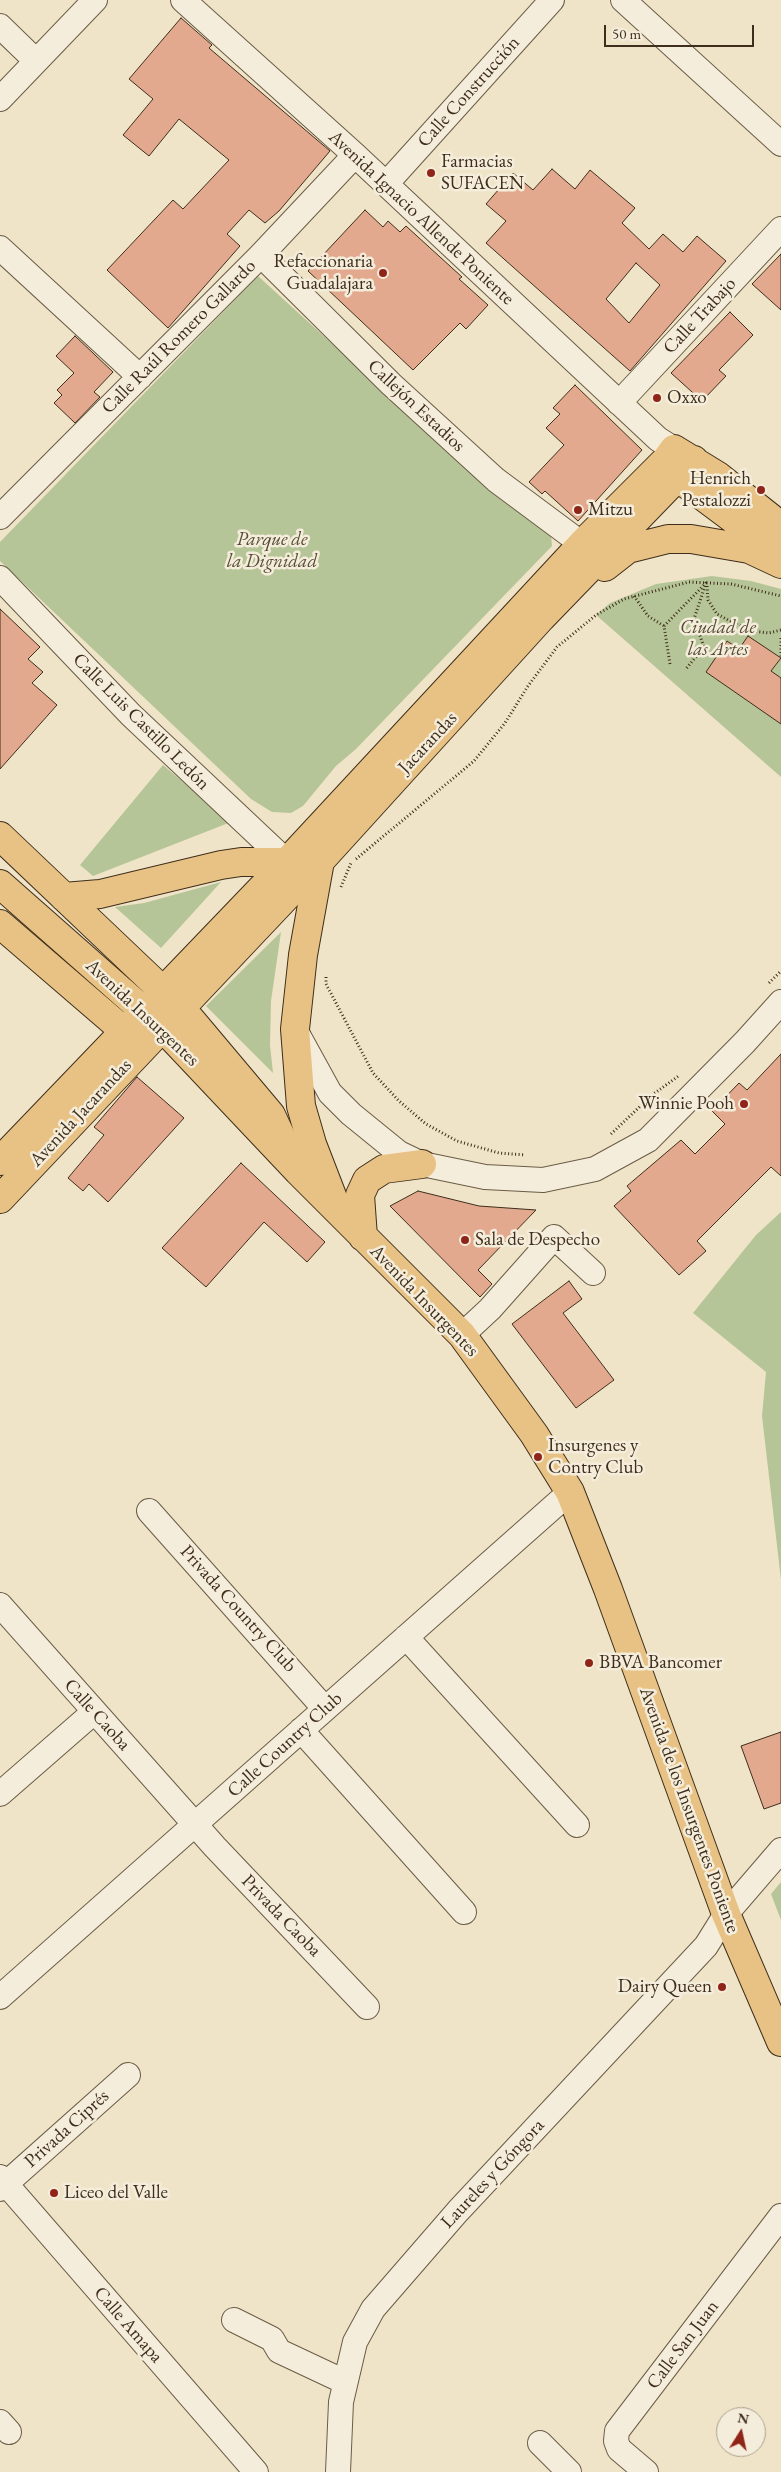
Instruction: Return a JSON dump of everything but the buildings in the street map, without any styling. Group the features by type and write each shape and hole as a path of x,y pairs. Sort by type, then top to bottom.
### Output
{"main road":[{"name":"Jacarandas","path":"172,999 287,862 582,544 674,457"},
{"name":"Jacarandas","path":"152,1018 320,861 541,618 674,457"},
{"name":"Avenida Ignacio Allende Poniente","path":"674,457 781,526"},
{"name":"Avenida Ignacio Allende Poniente","path":"674,457 781,555"},
{"path":"541,618 628,549 668,539 691,539 749,549 781,564"},
{"path":"0,836 172,999"},
{"path":"320,861 302,955 295,1029 300,1098 312,1144 335,1201 363,1238"},
{"path":"64,897 100,894 221,865 241,862 287,862"},
{"name":"Avenida Insurgentes","path":"0,884 152,1018 363,1238 462,1335 534,1434 570,1492"},
{"path":"0,924 133,1039"},
{"name":"Avenida Insurgentes","path":"172,999 271,1115 298,1171"},
{"name":"Avenida Jacarandas","path":"0,1199 5,1164 133,1039 152,1018"},
{"path":"363,1238 360,1195 367,1180 384,1169 422,1164"},
{"name":"Avenida de los Insurgentes Poniente","path":"570,1492 608,1589 726,1914 780,2036"}],"street":[{"path":"0,99 95,0"},
{"name":"Avenida Ignacio Allende Poniente","path":"182,0 355,155 674,457"},
{"name":"Calle Construcción","path":"386,184 552,0"},
{"path":"623,0 781,144"},
{"path":"0,26 36,60"},
{"name":"Calle Raúl Romero Gallardo","path":"0,516 261,255 355,155"},
{"name":"Calle Trabajo","path":"619,404 781,229"},
{"path":"0,248 140,377"},
{"name":"Callejón Estadios","path":"261,255 391,384 496,480 582,544"},
{"name":"Calle Luis Castillo Ledón","path":"0,578 131,715 287,862"},
{"path":"295,1029 330,1093 399,1153 422,1164 485,1177 543,1180 595,1169 648,1140 773,994"},
{"path":"462,1335 490,1308 554,1238 594,1274"},
{"name":"Calle Country Club","path":"0,1997 570,1492"},
{"name":"Privada Country Club","path":"149,1511 326,1709"},
{"name":"Calle Caoba","path":"0,1605 196,1824"},
{"path":"406,1637 577,1825"},
{"path":"0,1794 94,1712"},
{"path":"301,1730 464,1912"},
{"name":"Privada Caoba","path":"196,1824 367,2007"},
{"name":"Laureles y Góngora","path":"338,2472 341,2402 345,2382 354,2342 373,2309 458,2210 706,1946 726,1914 781,1850"},
{"name":"Privada Ciprés","path":"2,2183 128,2075"},
{"name":"Calle Amapa","path":"2,2183 256,2472"},
{"name":"Calle San Juan","path":"646,2472 619,2449 616,2441 617,2432 781,2216"},
{"path":"234,2320 272,2339 279,2351 345,2382"},
{"path":"540,2443 569,2472"}],"path":[{"path":"340,890 351,863 474,760 505,723 528,686 557,647 596,615 624,599 690,582 732,584 781,596"},
{"path":"664,626 706,583"},
{"path":"706,583 708,600 717,614 752,631 769,634 781,630"},
{"path":"685,670 704,647 694,619 706,583"},
{"path":"634,596 648,616 664,626 670,664"},
{"path":"781,638 781,658"},
{"path":"326,967 326,984 373,1073 399,1101 426,1124 457,1141 499,1153 528,1156"},
{"path":"773,994 781,971"},
{"path":"607,1138 652,1095 681,1074"}],"green space":[{"name":"Parque de la Dignidad","path":"258,276 475,474 551,534 552,546 356,749 336,766 303,806 291,813 272,812 251,799 0,561 0,542"},
{"name":"Ciudad de las Artes","path":"712,576 751,581 781,589 781,777 596,615 610,603 656,584"},
{"path":"163,765 231,822 93,876 80,865"},
{"path":"221,882 161,948 115,907 144,903"},
{"path":"281,932 271,1001 270,1045 273,1073 206,1006"},
{"path":"781,1212 781,1580 762,1416 766,1372 693,1313 756,1235"},
{"path":"781,1882 781,1920 771,1894"}],"place":[{"name":"Farmacias SUFACEN","path":"431,173"},
{"name":"Refaccionaria Guadalajara","path":"383,273"},
{"name":"Oxxo","path":"657,398"},
{"name":"Henrich Pestalozzi","path":"761,490"},
{"name":"Mitzu","path":"578,510"},
{"name":"Winnie Pooh","path":"744,1104"},
{"name":"Sala de Despecho","path":"465,1240"},
{"name":"Insurgenes y Contry Club","path":"538,1457"},
{"name":"BBVA Bancomer","path":"589,1663"},
{"name":"Dairy Queen","path":"722,1987"},
{"name":"Liceo del Valle","path":"54,2193"}]}
